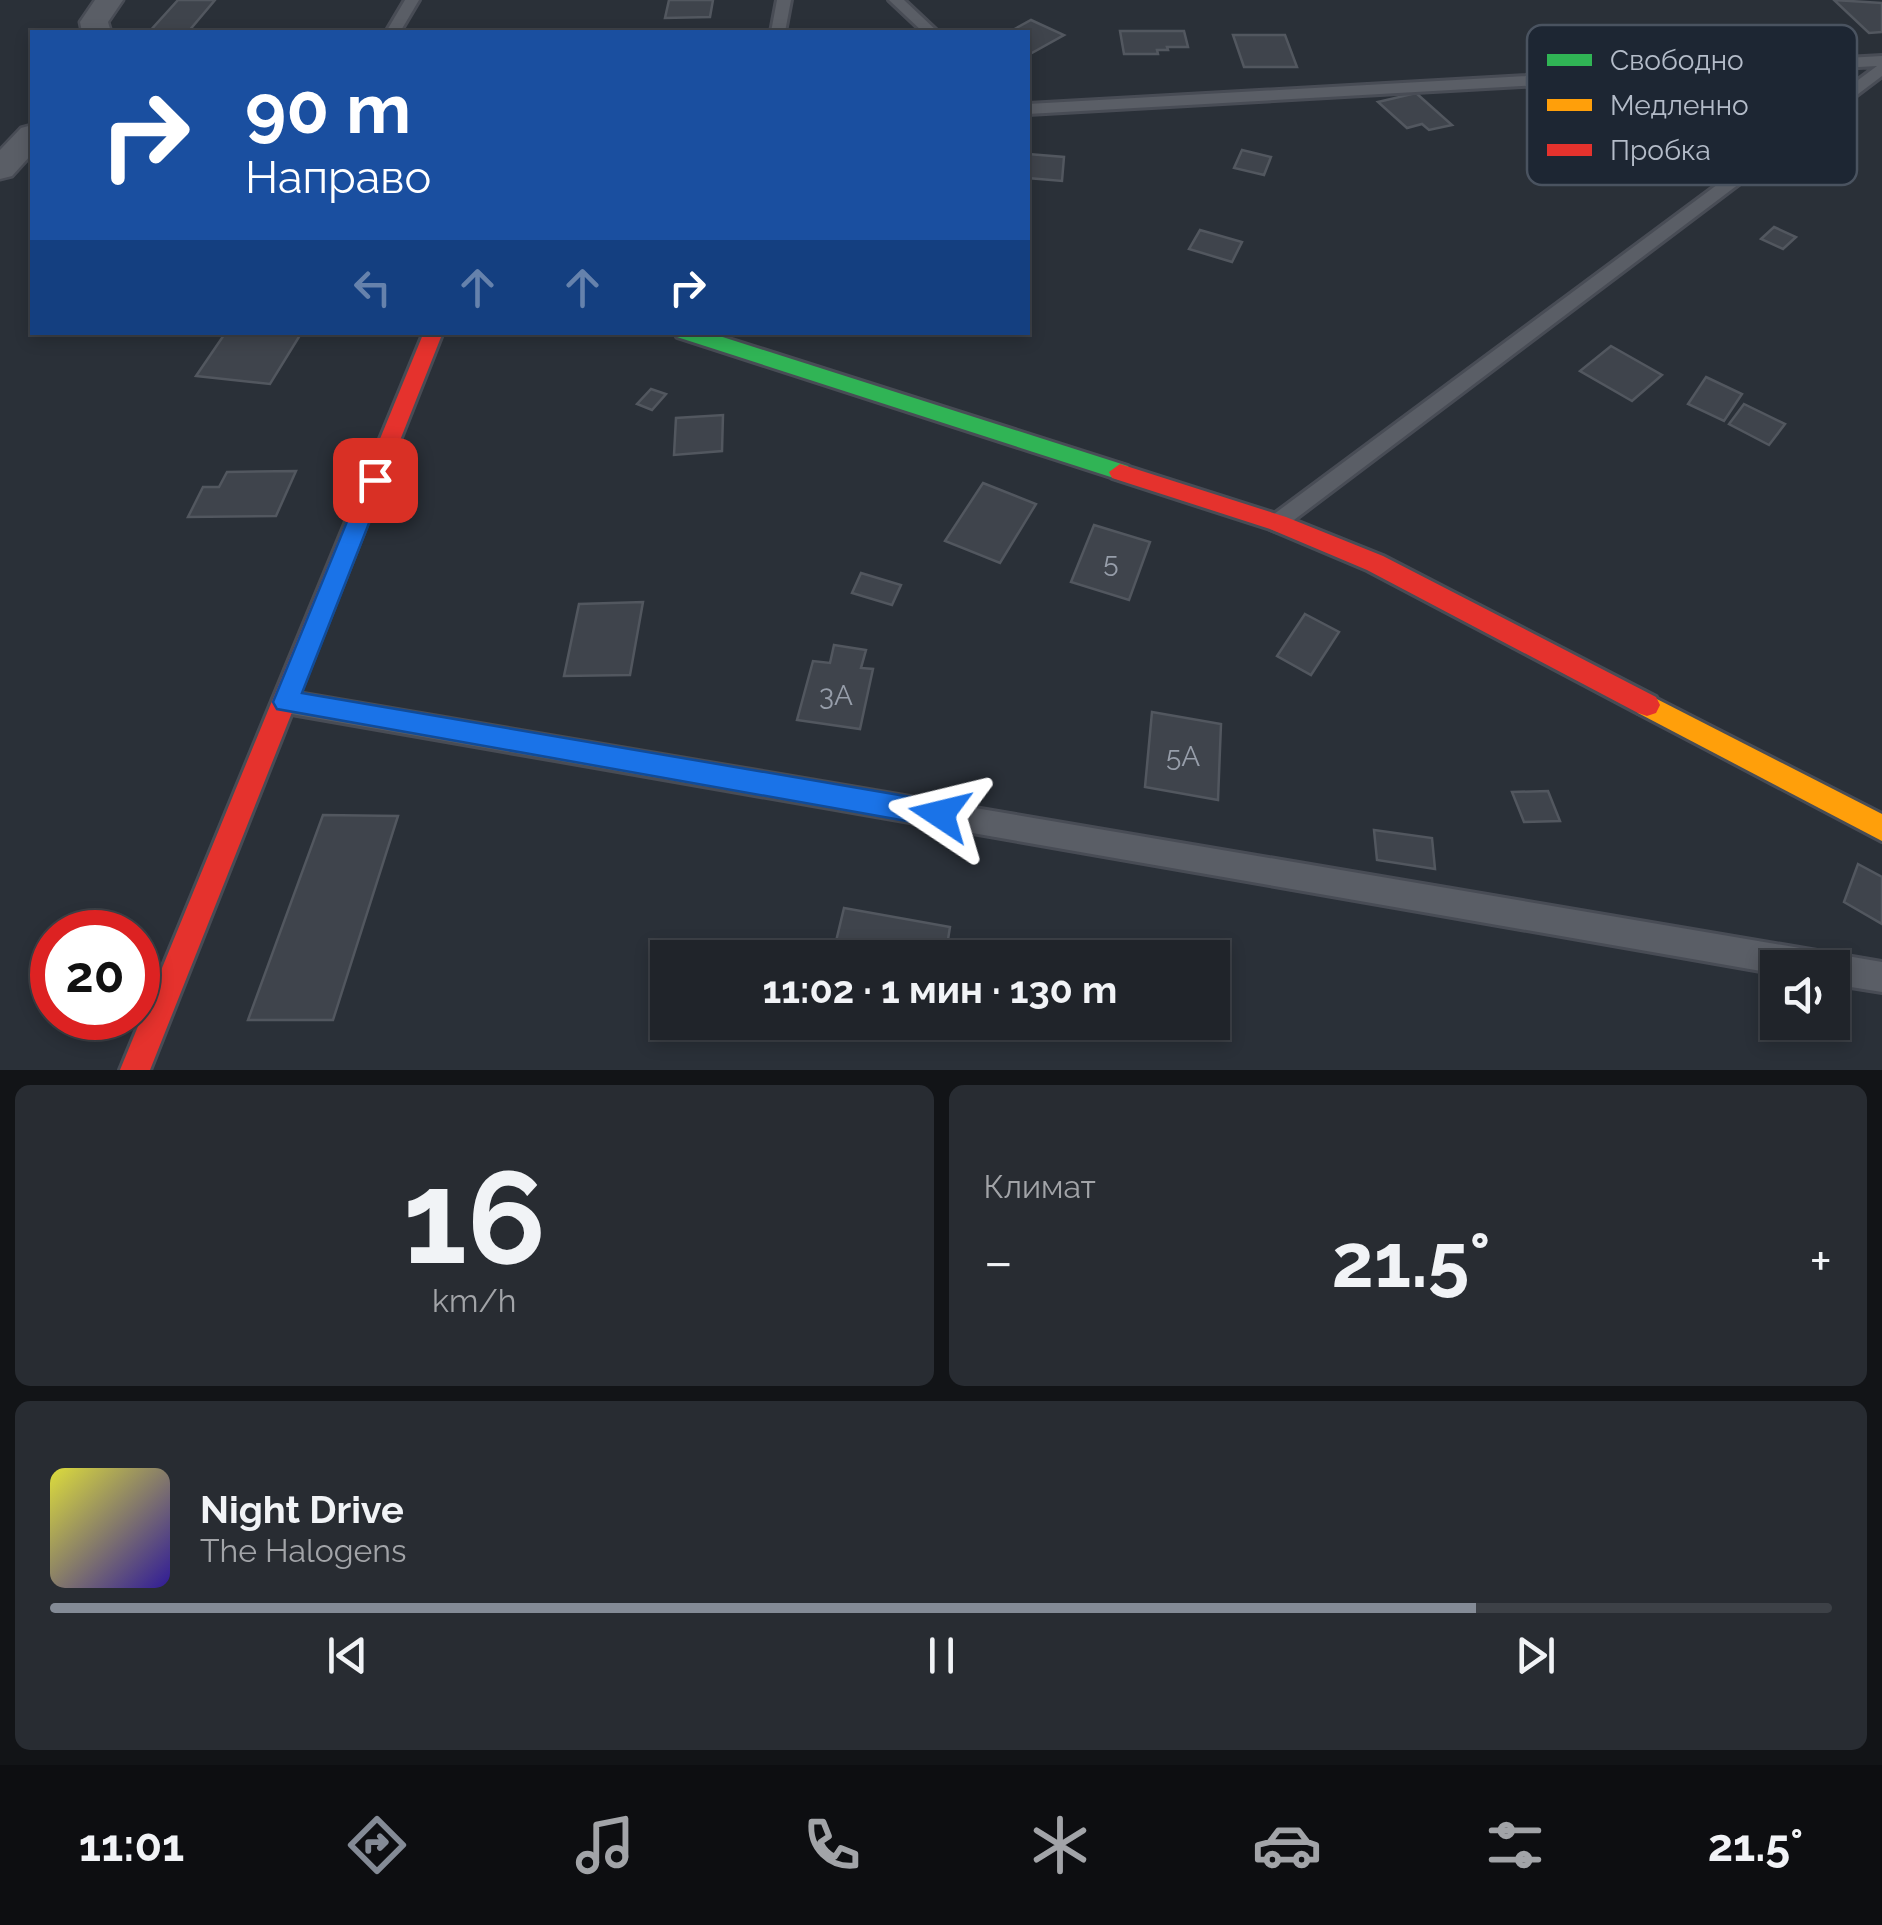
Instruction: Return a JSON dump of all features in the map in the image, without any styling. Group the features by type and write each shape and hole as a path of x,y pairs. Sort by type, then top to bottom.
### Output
{"street":[{"path":"96,30 94,22 108,0"},
{"path":"0,169 30,137"},
{"path":"135,1070 433,335"},
{"path":"694,335 1278,523 1375,563 1882,828"}],"lane":[{"path":"394,30 412,0"},
{"path":"778,30 784,0"},
{"path":"896,0 929,30"},
{"path":"1857,62 1882,61"},
{"path":"1857,88 1882,69"},
{"path":"1030,109 1527,81"},
{"path":"1278,523 1728,185"},
{"path":"286,702 1760,956"},
{"path":"1850,972 1882,977"}],"building":[{"path":"178,0 215,0 190,30 151,30"},
{"path":"669,0 713,0 710,17 665,18"},
{"path":"1834,0 1882,3 1882,32 1869,33"},
{"path":"1031,20 1064,35 1030,54 1030,30 1013,30"},
{"path":"1120,31 1184,31 1188,47 1167,47 1168,50 1157,50 1158,54 1124,54"},
{"path":"1233,35 1285,35 1297,67 1244,67"},
{"path":"1416,93 1452,125 1429,130 1422,124 1407,128 1378,102"},
{"path":"1242,150 1271,157 1264,175 1234,168"},
{"path":"1030,154 1064,157 1062,181 1030,178"},
{"path":"1774,227 1796,237 1783,249 1761,239"},
{"path":"1200,230 1242,242 1232,262 1189,249"},
{"path":"224,335 300,335 270,384 196,376"},
{"path":"1611,346 1662,375 1632,401 1580,371"},
{"path":"1706,377 1742,394 1724,421 1688,404"},
{"path":"651,389 666,394 652,410 637,404"},
{"path":"1744,404 1785,424 1769,445 1729,424"},
{"path":"723,415 722,451 674,455 676,418"},
{"path":"296,471 276,516 188,517 203,487 219,487 227,472"},
{"path":"983,483 1036,504 1000,563 945,541"},
{"path":"1094,525 1150,542 1129,600 1071,582"},
{"path":"861,573 901,585 892,605 852,593"},
{"path":"643,602 630,675 564,676 579,604"},
{"path":"1305,614 1339,632 1311,675 1277,656"},
{"path":"834,645 866,650 861,668 873,669 860,729 797,720 813,661 830,663"},
{"path":"1152,712 1221,724 1218,800 1145,787"},
{"path":"1548,791 1560,821 1524,822 1512,792"},
{"path":"323,815 398,816 333,1020 248,1020"},
{"path":"1374,830 1432,838 1435,869 1377,860"},
{"path":"1858,864 1882,877 1882,924 1844,902"},
{"path":"844,908 950,927 948,940 836,940"}],"traffic: fast":[{"path":"693,335 1120,472"}],"traffic: slow":[{"path":"1647,705 1882,828"}],"traffic: jam":[{"path":"135,1070 433,335"},
{"path":"1120,472 1278,523 1375,563 1647,705"}],"route":[{"path":"375,480 286,702 940,814"}]}
